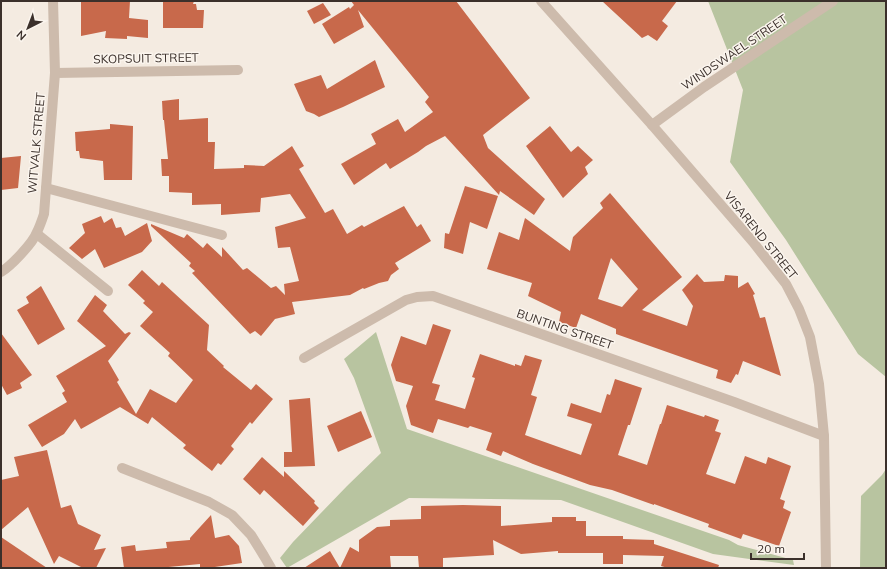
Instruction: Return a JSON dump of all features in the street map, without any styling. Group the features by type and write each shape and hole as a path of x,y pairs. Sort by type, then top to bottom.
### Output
{"street":[{"name":"WITVALK STREET","path":"1,272 22,254 37,234 44,214 55,73 53,1"},
{"name":"VISAREND STREET","path":"541,1 753,242 786,284 799,309 810,337 819,384 824,436 826,568"},
{"name":"WINDSWAEL STREET","path":"652,126 704,87 833,1"},
{"name":"SKOPSUIT STREET","path":"55,73 238,70"},
{"path":"46,188 222,236"},
{"path":"37,234 108,291"},
{"name":"BUNTING STREET","path":"304,358 406,300 417,297 433,296 824,436"},
{"path":"122,468 209,502 232,515 251,535 270,568"}],"green space":[{"path":"708,1 886,1 886,377 858,354 786,240 730,162 743,90"},
{"path":"376,332 407,429 729,540 738,545 793,560 794,565 713,554 561,500 409,498 287,568 280,558 293,542 381,453 354,378 344,359"},
{"path":"886,469 886,568 860,568 861,496"}],"building":[{"path":"130,1 129,18 148,20 148,38 127,36 127,39 105,38 106,31 81,36 81,2"},
{"path":"163,1 194,1 193,4 196,4 197,10 204,10 203,28 163,28"},
{"path":"351,1 456,1 530,98 483,135 488,148 545,199 534,215 500,191 499,195 445,136 426,146 390,169 386,163 354,185 341,164 376,144 371,134 398,119 405,132 433,112 425,102 429,97 358,10 364,27 334,44 322,24 349,7 350,9 354,5"},
{"path":"602,1 677,1 662,21 668,26 657,41 648,35 642,38"},
{"path":"323,3 331,15 314,24 307,11"},
{"path":"375,60 385,87 319,117 306,111 294,84 321,75 327,89"},
{"path":"179,99 179,120 208,118 208,142 215,142 214,169 244,168 244,165 264,166 292,146 304,166 299,169 325,213 333,209 347,234 362,225 364,227 404,206 417,227 421,224 431,241 395,263 399,269 391,275 388,281 364,289 363,288 350,295 292,302 295,314 275,319 261,336 255,331 250,334 192,273 195,271 189,266 191,263 151,226 151,224 184,238 187,234 203,248 207,243 222,257 222,247 243,270 247,268 271,288 276,286 285,295 284,284 299,281 290,247 278,248 275,227 306,218 290,194 261,198 260,212 221,215 221,204 192,205 192,193 169,192 169,176 162,176 161,159 168,159 162,101"},
{"path":"110,124 133,126 132,180 104,180 103,161 80,158 79,151 76,151 75,132 110,129"},
{"path":"550,126 571,152 578,146 593,160 585,167 588,174 563,198 526,146"},
{"path":"21,156 18,188 1,190 1,158"},
{"path":"465,186 498,196 487,229 470,222 463,254 444,248 445,233 449,234"},
{"path":"610,193 682,277 642,310 687,326 693,306 682,290 697,274 704,282 724,281 725,275 738,276 738,288 748,282 755,294 753,295 760,318 765,317 781,376 743,361 738,375 736,374 731,383 716,378 718,370 616,334 616,329 581,314 576,328 559,322 561,312 528,296 532,283 487,269 499,232 519,240 525,218 570,251 573,237 603,208 600,203","holes":["611,258 638,289 622,307 598,299"]},
{"path":"101,216 104,223 112,218 116,228 121,227 125,236 147,223 152,241 142,252 104,268 95,249 82,259 69,248 85,233 82,224"},
{"path":"142,270 159,286 162,282 209,325 207,350 224,366 223,367 251,390 256,384 273,399 252,424 250,422 231,446 234,449 221,465 218,463 212,471 183,448 186,445 152,417 148,424 120,407 81,429 75,419 64,434 42,447 28,425 67,402 62,393 65,391 56,376 106,346 77,321 95,295 107,305 103,311 125,334 129,332 131,333 108,361 119,380 117,382 136,414 150,389 176,403 193,380 168,356 170,353 140,326 153,312 143,303 145,301 128,285"},
{"path":"41,286 65,329 38,345 17,310 29,303 26,297"},
{"path":"433,324 451,330 432,383 440,385 435,400 465,409 475,378 472,377 480,354 515,366 515,364 521,366 525,355 542,360 531,395 537,397 525,435 581,455 592,424 567,416 571,403 601,413 607,394 610,395 615,379 642,388 618,455 647,465 667,405 704,417 705,415 719,420 715,431 721,433 706,474 735,484 745,456 766,464 768,457 791,466 780,499 785,501 783,508 791,512 779,546 743,534 741,539 708,527 709,524 612,490 590,485 503,451 501,456 486,450 492,433 470,426 468,428 438,419 433,433 411,425 406,406 413,386 396,381 391,365 401,336 426,345"},
{"path":"1,333 32,375 20,383 22,388 7,395 1,384"},
{"path":"310,398 315,466 284,467 284,452 292,452 289,400"},
{"path":"361,411 372,437 338,452 327,426"},
{"path":"47,450 61,508 71,505 78,524 101,535 94,550 106,548 96,568 83,568 59,556 54,564 28,507 1,530 1,480 19,476 14,457"},
{"path":"262,457 284,477 284,471 315,501 314,503 319,508 303,526 264,490 260,495 243,479"},
{"path":"463,505 501,506 501,526 552,522 552,517 576,517 576,521 586,521 586,536 623,536 623,539 654,540 654,544 719,565 718,568 668,568 661,566 664,556 623,555 623,564 603,564 603,553 558,553 558,551 521,554 493,540 494,555 443,558 443,568 419,568 418,556 390,556 391,568 340,568 350,547 359,552 359,540 377,527 390,526 390,520 421,519 421,506"},
{"path":"211,515 215,538 229,535 239,546 242,563 208,568 200,568 200,564 158,568 124,568 121,547 135,545 136,551 167,548 166,542 190,540 190,538"},
{"path":"1,537 47,568 1,568"},
{"path":"330,551 340,568 304,568"}]}
